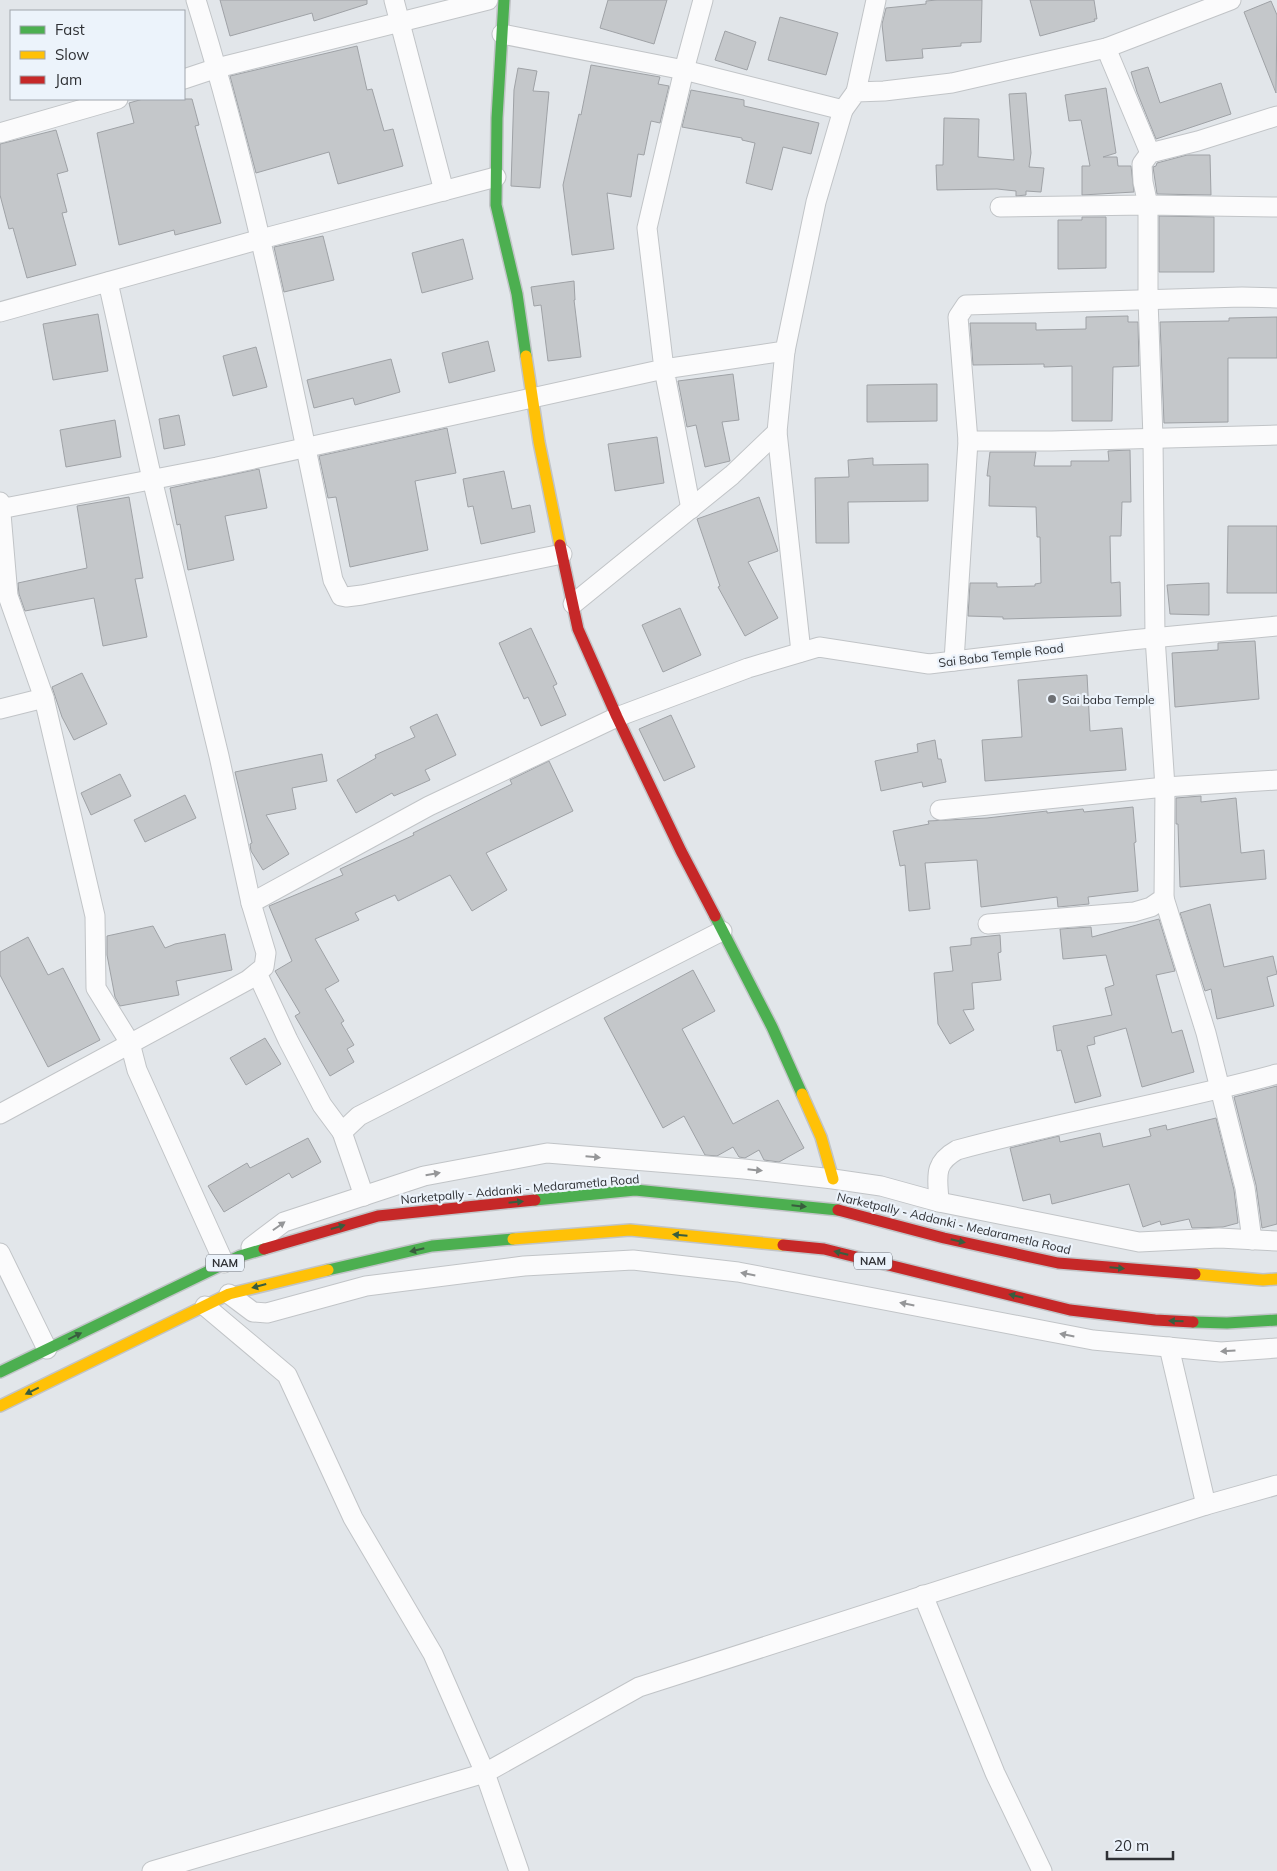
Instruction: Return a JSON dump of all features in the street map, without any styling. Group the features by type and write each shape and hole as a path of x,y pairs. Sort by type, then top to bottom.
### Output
{"main road":[{"path":"504,0 497,118 496,205 517,294 539,442 578,629 617,716 722,931 772,1027 821,1137 833,1179"},
{"name":"Narketpally - Addanki - Medarametla Road","path":"0,1372 232,1259 378,1216 635,1190 842,1210 944,1238 1058,1263 1263,1280 1277,1279"},
{"name":"NAM","path":"0,1406 229,1294 432,1246 630,1230 824,1249 1070,1310 1155,1320 1226,1323 1277,1320"}],"street":[{"path":"196,0 217,68 261,240 333,580 341,596 362,595 562,554"},
{"path":"394,0 444,191"},
{"path":"185,78 488,0"},
{"path":"691,509 664,369 647,228 684,70 703,0"},
{"path":"801,652 777,432 785,351 816,202 843,110 856,92 876,0"},
{"path":"856,92 884,91 952,83 1106,48 1231,0"},
{"path":"502,34 684,70 843,110"},
{"path":"1106,48 1150,153"},
{"path":"0,133 115,100"},
{"path":"1252,1240 1245,1188 1206,1034 1164,898 1165,787 1155,637 1153,438 1148,300 1148,205 1143,182 1142,164 1150,153 1198,141 1277,116"},
{"path":"0,312 496,177"},
{"path":"1000,208 1148,205 1277,207"},
{"path":"0,1114 248,980 264,967 266,953 251,902 219,756 152,479 108,282"},
{"path":"954,660 968,441 958,317 966,305 1242,297 1277,298"},
{"path":"785,351 664,369 152,479 0,506 8,596 44,698 96,916 96,988 130,1043 137,1070 232,1259 284,1222 424,1176 547,1153 744,1169 881,1186 939,1202 1139,1242 1219,1238 1277,1241"},
{"path":"573,604 732,476 777,432"},
{"path":"968,441 1277,435"},
{"name":"Sai Baba Temple Road","path":"251,902 429,806 617,716 748,668 818,647 929,664 1155,637 1277,626"},
{"path":"0,709 44,698"},
{"path":"940,810 1165,787 1277,780"},
{"path":"988,924 1134,912 1151,908 1164,898"},
{"path":"342,1132 359,1116 722,931"},
{"path":"257,972 288,1040 322,1105 342,1132 364,1196"},
{"path":"939,1202 938,1168 945,1157 957,1150 1050,1127 1220,1090 1277,1074"},
{"path":"0,1253 47,1349"},
{"path":"229,1294 248,1309 267,1313 366,1286 524,1266 633,1260 738,1272 1093,1340 1221,1352 1277,1348"},
{"path":"205,1306 287,1375 353,1518 432,1654 485,1772 519,1871"},
{"path":"1168,1347 1206,1505"},
{"path":"152,1871 485,1772 639,1686 1206,1505 1277,1485"},
{"path":"923,1595 995,1772 1042,1871"}],"building":[{"path":"220,0 367,0 367,4 314,21 312,13 230,36"},
{"path":"608,0 667,0 654,44 600,28"},
{"path":"982,0 981,42 961,43 961,46 922,49 923,58 886,61 882,24 886,8 926,4 926,1"},
{"path":"1030,0 1094,0 1097,19 1040,36"},
{"path":"1271,1 1277,15 1276,93 1244,12"},
{"path":"780,17 838,33 826,75 768,60"},
{"path":"725,31 756,42 747,70 715,60"},
{"path":"357,46 367,90 372,89 384,131 393,129 403,166 338,184 329,152 256,173 230,76"},
{"path":"591,65 660,77 658,84 669,86 660,123 651,121 644,155 638,154 631,197 607,193 614,249 572,255 563,185 579,114 581,115"},
{"path":"1148,67 1160,103 1221,83 1231,114 1156,139 1131,72"},
{"path":"518,68 537,71 533,91 549,92 540,188 511,186 514,90"},
{"path":"1106,88 1116,153 1103,157 1117,157 1118,166 1131,166 1134,192 1082,195 1082,166 1090,166 1081,120 1069,121 1065,95"},
{"path":"691,90 744,100 744,106 819,123 811,154 783,147 772,190 746,183 755,143 742,140 742,138 682,127"},
{"path":"1026,93 1031,153 1029,167 1044,168 1041,192 1026,191 1026,195 1016,196 1016,191 997,189 937,190 936,165 943,165 944,118 979,119 978,157 1014,160 1009,94"},
{"path":"192,99 199,125 195,126 221,223 175,235 174,230 119,245 97,133 134,123 129,103 140,100"},
{"path":"56,130 68,171 57,174 67,212 62,213 76,265 27,278 13,228 9,229 0,195 0,144"},
{"path":"1187,155 1210,155 1211,195 1157,194 1153,167 1157,163"},
{"path":"1159,216 1214,217 1214,272 1159,272"},
{"path":"1082,217 1106,217 1106,268 1058,269 1058,220 1082,220"},
{"path":"323,236 334,280 284,292 274,247"},
{"path":"463,239 473,279 422,293 412,253"},
{"path":"574,281 574,300 581,357 548,361 541,305 534,306 531,287"},
{"path":"98,314 108,371 53,380 43,324"},
{"path":"1128,316 1128,322 1138,322 1139,366 1113,367 1112,421 1072,421 1072,366 1044,367 1044,364 973,365 970,323 1036,323 1036,330 1086,329 1086,317"},
{"path":"1277,317 1277,358 1228,358 1228,422 1164,423 1160,322 1229,321 1229,318"},
{"path":"488,341 495,371 449,383 442,353"},
{"path":"256,347 267,387 233,396 223,356"},
{"path":"391,359 400,392 355,405 353,398 314,408 307,380"},
{"path":"733,374 739,420 722,422 730,461 705,467 696,425 687,427 678,381"},
{"path":"937,384 937,421 867,422 867,385"},
{"path":"179,415 185,445 164,449 159,419"},
{"path":"115,420 121,457 66,467 60,430"},
{"path":"447,428 456,473 415,481 428,550 350,567 336,497 328,498 319,456"},
{"path":"657,437 664,483 615,491 608,444"},
{"path":"1130,450 1131,502 1122,502 1121,536 1110,536 1111,583 1120,582 1121,616 1003,619 1003,617 968,616 970,583 997,583 997,587 1035,586 1035,584 1041,583 1040,537 1037,537 1036,507 989,506 990,476 987,476 990,452 1036,452 1034,466 1071,466 1071,461 1109,461 1108,451"},
{"path":"873,458 873,465 928,464 928,501 848,502 849,543 816,543 815,478 849,477 848,460"},
{"path":"259,469 267,508 225,516 234,560 188,570 180,524 177,525 170,488"},
{"path":"504,471 512,509 530,505 535,532 481,544 473,506 468,507 463,479"},
{"path":"129,497 143,578 135,579 147,637 103,646 94,598 25,611 19,594 18,583 87,568 77,506"},
{"path":"759,497 778,551 748,562 778,618 745,636 718,587 720,586 697,519"},
{"path":"1228,526 1277,526 1277,593 1227,593"},
{"path":"1209,583 1209,615 1170,614 1167,585"},
{"path":"680,608 701,655 663,672 642,625"},
{"path":"531,628 557,684 553,686 566,715 541,726 528,697 524,699 499,643"},
{"path":"1255,641 1259,699 1175,707 1172,653 1218,650 1218,643"},
{"path":"82,673 107,724 74,740 62,717 52,687"},
{"path":"1087,675 1090,731 1122,728 1126,770 985,781 982,740 1022,737 1018,680"},
{"path":"437,714 456,755 425,770 430,780 394,796 392,793 356,813 337,780 376,758 375,755 415,737 410,727"},
{"path":"671,715 695,767 664,781 639,729"},
{"path":"935,740 938,759 941,759 946,782 923,787 922,782 881,791 875,761 918,752 917,744"},
{"path":"322,754 327,781 292,788 296,809 266,815 289,854 263,870 251,851 250,844 252,843 235,772"},
{"path":"549,761 573,811 486,853 507,890 472,911 450,875 398,901 395,895 355,913 359,920 315,939 339,981 325,989 344,1021 341,1023 354,1045 347,1049 354,1062 330,1076 295,1016 300,1013 275,971 292,961 269,906 343,875 340,869 414,835 413,833 512,784 510,780"},
{"path":"120,774 131,796 91,815 81,793"},
{"path":"185,795 196,818 145,842 134,820"},
{"path":"1201,796 1201,802 1236,798 1241,853 1264,850 1266,879 1180,887 1176,798"},
{"path":"1133,807 1138,891 1088,897 1089,904 1058,907 1057,897 981,907 977,860 925,863 930,909 909,911 905,865 900,866 893,831 929,824 928,821 987,818 1047,811 1047,813 1083,809 1084,812"},
{"path":"1210,904 1224,967 1273,956 1277,974 1267,977 1274,1006 1217,1019 1211,989 1205,991 1180,913"},
{"path":"1159,919 1175,971 1156,975 1172,1033 1182,1030 1194,1072 1142,1087 1126,1028 1094,1037 1095,1044 1087,1046 1101,1096 1075,1103 1061,1050 1057,1051 1053,1026 1112,1015 1105,988 1114,985 1106,955 1063,959 1060,929 1091,927 1092,937"},
{"path":"153,926 165,948 175,944 225,934 232,970 176,981 179,995 120,1006 115,997 107,955 107,936"},
{"path":"1000,935 1001,952 998,953 1001,980 972,983 974,1009 963,1010 974,1030 950,1044 938,1024 934,973 953,971 950,947 971,945 971,938"},
{"path":"28,937 48,975 63,968 100,1040 48,1067 0,975 0,952"},
{"path":"693,970 715,1011 682,1029 733,1124 778,1100 804,1148 779,1162 764,1160 759,1150 745,1158 739,1157 733,1147 717,1156 705,1155 684,1116 663,1128 604,1018"},
{"path":"265,1038 281,1064 246,1085 230,1058"},
{"path":"1277,1086 1277,1224 1262,1228 1256,1185 1234,1097"},
{"path":"1216,1118 1234,1190 1238,1223 1223,1227 1192,1228 1189,1219 1161,1225 1160,1221 1143,1227 1129,1184 1052,1204 1050,1194 1023,1201 1010,1148 1059,1136 1060,1142 1100,1133 1103,1147 1151,1136 1149,1129 1166,1125 1167,1130"},
{"path":"308,1138 321,1162 292,1178 289,1173 224,1212 208,1186 247,1163 250,1168"}],"traffic: fast":[{"path":"504,0 497,118 496,205 517,294 526,356"},
{"path":"715,916 772,1027 802,1094"},
{"path":"535,1200 635,1190 838,1210"},
{"path":"328,1270 432,1246 513,1239"},
{"path":"0,1372 240,1256 264,1249"},
{"path":"1193,1322 1227,1323 1277,1320"}],"traffic: slow":[{"path":"526,356 539,442 560,545"},
{"path":"802,1094 821,1137 833,1179"},
{"path":"513,1239 630,1230 783,1245"},
{"path":"0,1406 229,1294 328,1270"},
{"path":"1195,1274 1263,1280 1277,1279"}],"traffic: jam":[{"path":"560,545 578,629 617,717 681,851 715,916"},
{"path":"264,1249 378,1216 535,1200"},
{"path":"838,1210 944,1238 1058,1263 1195,1274"},
{"path":"783,1245 824,1249 1070,1310 1155,1320 1193,1322"}],"place":[{"name":"Sai baba Temple","path":"1052,699"}]}
